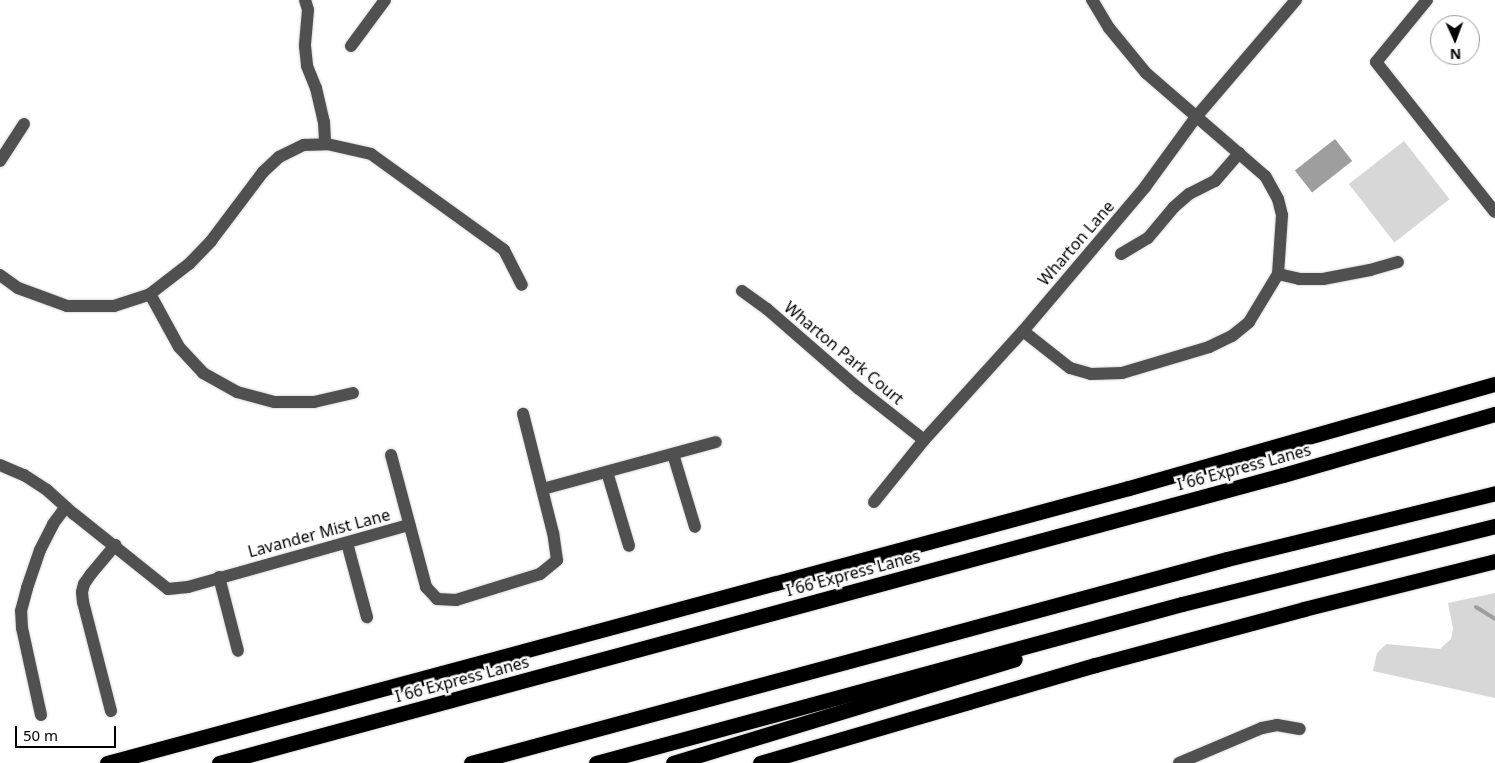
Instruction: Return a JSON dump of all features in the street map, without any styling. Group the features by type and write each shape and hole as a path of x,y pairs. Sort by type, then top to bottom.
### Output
{"highway":[{"path":"107,763 1129,488 1495,384"},
{"name":"I 66 Express Lanes","path":"219,763 1495,414"},
{"path":"1434,432 1495,420"},
{"path":"471,763 1227,559 1495,493"},
{"path":"596,763 1182,604 1495,526"},
{"path":"760,763 1104,663 1295,611 1495,562"},
{"path":"673,763 945,682 1182,604"}],"street":[{"path":"305,0 308,10 305,46 307,66 316,88 324,122 325,144"},
{"path":"351,46 385,0"},
{"path":"1023,331 1070,368 1091,374 1122,373 1209,347 1232,336 1249,322 1278,274 1282,215 1278,199 1265,176 1196,117 1133,59 1109,28 1092,0"},
{"name":"Wharton Lane","path":"874,502 924,440 1023,331 1146,187 1196,117 1296,0"},
{"path":"1427,0 1376,62 1495,212"},
{"path":"0,161 24,124"},
{"path":"0,276 18,288 67,306 114,306 150,294 189,264 211,241 262,172 279,157 304,145 325,144 371,154 402,176 504,250 522,286"},
{"path":"1121,254 1148,238 1184,198 1215,181 1239,153"},
{"path":"1278,274 1299,279 1323,279 1370,270 1398,262"},
{"name":"Wharton Park Court","path":"742,291 767,309 858,388 924,440"},
{"path":"150,294 179,347 203,373 237,392 275,402 314,402 353,392"},
{"path":"524,414 543,489 716,442"},
{"path":"673,454 695,527"},
{"path":"391,455 409,525"},
{"name":"Lavander Mist Lane","path":"0,465 24,475 47,490 168,589 188,587 219,576 409,525 426,587 437,599 456,600 540,574 557,560 543,489"},
{"path":"607,472 629,546"},
{"path":"42,715 22,628 21,610 26,588 40,550 53,524 66,507"},
{"path":"347,543 367,617"},
{"path":"111,711 82,592 84,584 114,545"},
{"path":"219,576 238,651"},
{"path":"1187,762 1262,728 1277,725 1300,729"}],"shaded area":[{"path":"1335,139 1352,161 1312,192 1295,170"},
{"path":"1404,141 1450,199 1394,242 1349,184"},
{"path":"1495,593 1495,698 1373,671 1377,653 1386,644 1440,649 1451,639 1453,629 1448,603"}],"waterway":[{"path":"1476,607 1495,619"}]}
